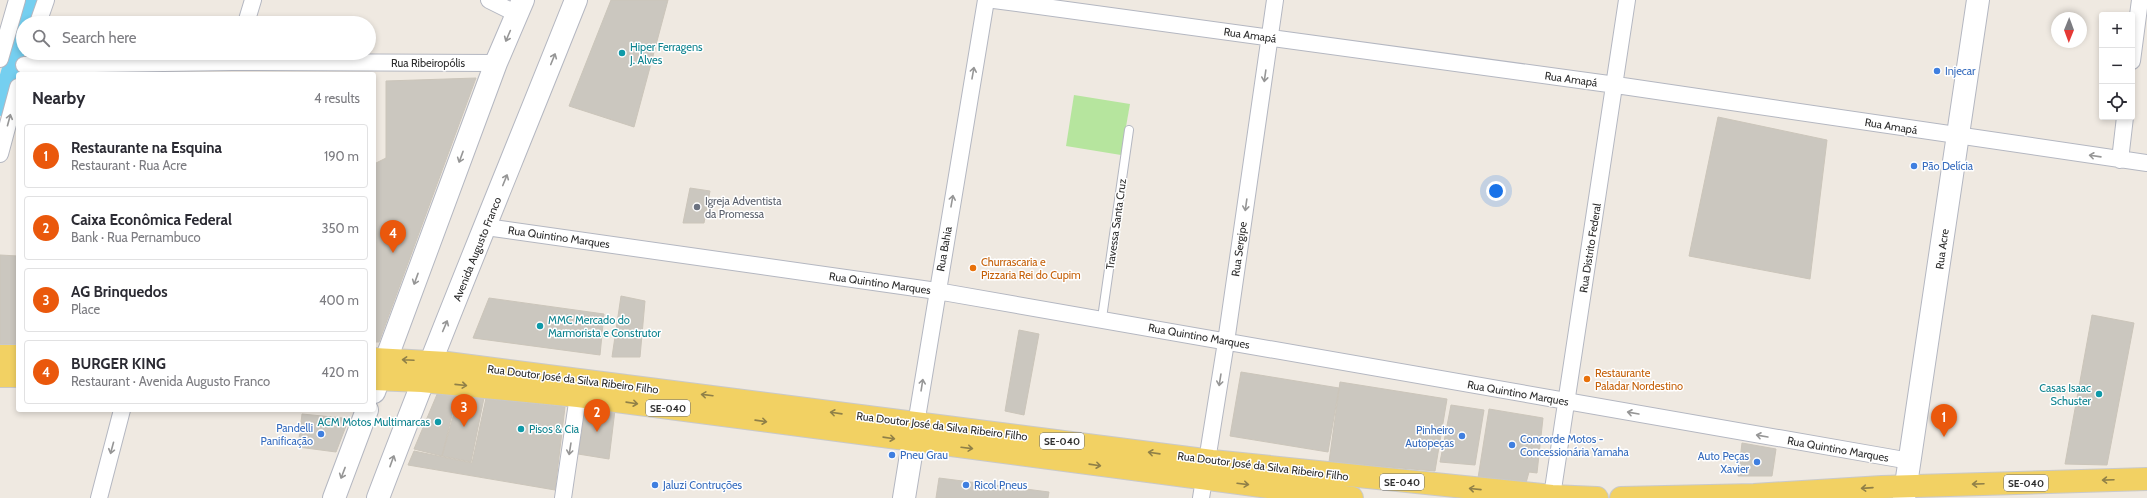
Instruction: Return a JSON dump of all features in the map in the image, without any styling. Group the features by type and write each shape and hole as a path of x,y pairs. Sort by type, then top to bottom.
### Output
{"main road":[{"name":"Avenida Augusto Franco","path":"378,498 426,371 486,227 576,0"},
{"name":"Rua Acre","path":"1905,492 1978,0"},
{"path":"377,374 496,63 520,7"},
{"path":"0,356 16,356"},
{"name":"SE-040","path":"377,374 426,371"},
{"name":"Rua Doutor José da Silva Ribeiro Filho","path":"426,371 578,396 915,432"},
{"name":"Rua Doutor José da Silva Ribeiro Filho","path":"426,371 727,398 915,432 1204,479 1352,498"},
{"path":"0,376 16,376"},
{"path":"334,498 366,412"},
{"name":"Rua Bahia","path":"904,498 915,432"},
{"name":"SE-040","path":"1621,498 1905,492 2147,478"},
{"name":"Rua Doutor José da Silva Ribeiro Filho","path":"1204,479 1598,498"}],"street":[{"path":"0,59 16,0"},
{"path":"40,16 46,0"},
{"path":"248,16 253,0"},
{"path":"489,0 520,7"},
{"name":"Rua Bahia","path":"915,432 986,0"},
{"name":"Rua Amapá","path":"994,0 1616,85 2147,163"},
{"name":"Rua Sergipe","path":"1204,479 1226,342 1275,0"},
{"name":"Rua Distrito Federal","path":"1552,496 1628,0"},
{"path":"2134,48 2140,0"},
{"name":"Rua Ribeiropólis","path":"24,64 496,63"},
{"path":"0,154 16,94"},
{"path":"2120,160 2125,120"},
{"name":"Rua Quintino Marques","path":"486,227 937,291 1102,318 1226,342 1910,462"},
{"path":"563,498 578,396"},
{"path":"99,498 121,412"}],"lane":[{"name":"Travessa Santa Cruz","path":"1102,318 1129,130"}],"green space":[{"path":"1074,95 1130,104 1121,155 1066,146"}],"building":[{"name":"Hiper Ferragens J. Alves","path":"611,0 668,0 634,127 569,106"},
{"path":"476,78 379,342 376,342 376,163 386,158 386,81"},
{"path":"1718,117 1827,140 1810,279 1689,256"},
{"name":"Igreja Adventista da Promessa","path":"690,188 710,191 704,223 683,223"},
{"path":"0,255 16,256 16,344 0,344"},
{"path":"621,296 645,301 640,357 612,357"},
{"name":"MMC Mercado do Marmorista e Construtor","path":"489,298 604,314 600,355 473,338"},
{"name":"Casas Isaac Schuster","path":"2092,315 2134,323 2107,465 2065,464"},
{"path":"1019,330 1039,334 1024,415 1005,411"},
{"path":"1241,372 1339,388 1328,452 1230,436"},
{"path":"1340,382 1447,399 1435,471 1329,462"},
{"name":"ACM Motos Multimarcas","path":"438,392 457,395 442,456 414,449"},
{"path":"459,395 484,398 471,462 442,456"},
{"name":"Pisos & Cia","path":"486,398 565,407 555,490 408,465 414,451 472,463"},
{"name":"Pinheiro Autopeças","path":"1451,405 1484,410 1475,465 1440,462"},
{"path":"586,406 615,410 609,459 578,454"},
{"name":"Concorde Motos - Concessionária Yamaha","path":"1489,409 1543,418 1537,473 1529,472 1526,483 1478,478"},
{"name":"Pandelli Panificação","path":"302,414 343,418 348,421 336,452 298,447"},
{"name":"Auto Peças Xavier","path":"1742,443 1776,449 1772,476 1738,476"},
{"name":"Ricol Pneus","path":"939,478 1049,492 1048,498 936,498"}],"waterway":[{"path":"26,16 31,0"},
{"path":"0,107 16,51"}],"place":[{"name":"Hiper Ferragens J. Alves","path":"622,53"},
{"name":"Injecar","path":"1937,71"},
{"name":"Pão Delícia","path":"1914,166"},
{"name":"Igreja Adventista da Promessa","path":"697,207"},
{"name":"BURGER KING","path":"393,253"},
{"name":"Churrascaria e Pizzaria Rei do Cupim","path":"973,268"},
{"name":"MMC Mercado do Marmorista e Construtor","path":"540,326"},
{"name":"Restaurante Paladar Nordestino","path":"1587,379"},
{"name":"Casas Isaac Schuster","path":"2099,394"},
{"name":"ACM Motos Multimarcas","path":"438,422"},
{"name":"AG Brinquedos","path":"464,427"},
{"name":"Pisos & Cia","path":"521,429"},
{"name":"Caixa Econômica Federal","path":"597,432"},
{"name":"Pandelli Panificação","path":"321,434"},
{"name":"Pinheiro Autopeças","path":"1462,436"},
{"name":"Restaurante na Esquina","path":"1944,437"},
{"name":"Concorde Motos - Concessionária Yamaha","path":"1512,445"},
{"name":"Pneu Grau","path":"892,455"},
{"name":"Auto Peças Xavier","path":"1757,462"},
{"name":"Jaluzi Contruções","path":"655,485"},
{"name":"Ricol Pneus","path":"966,485"}]}
